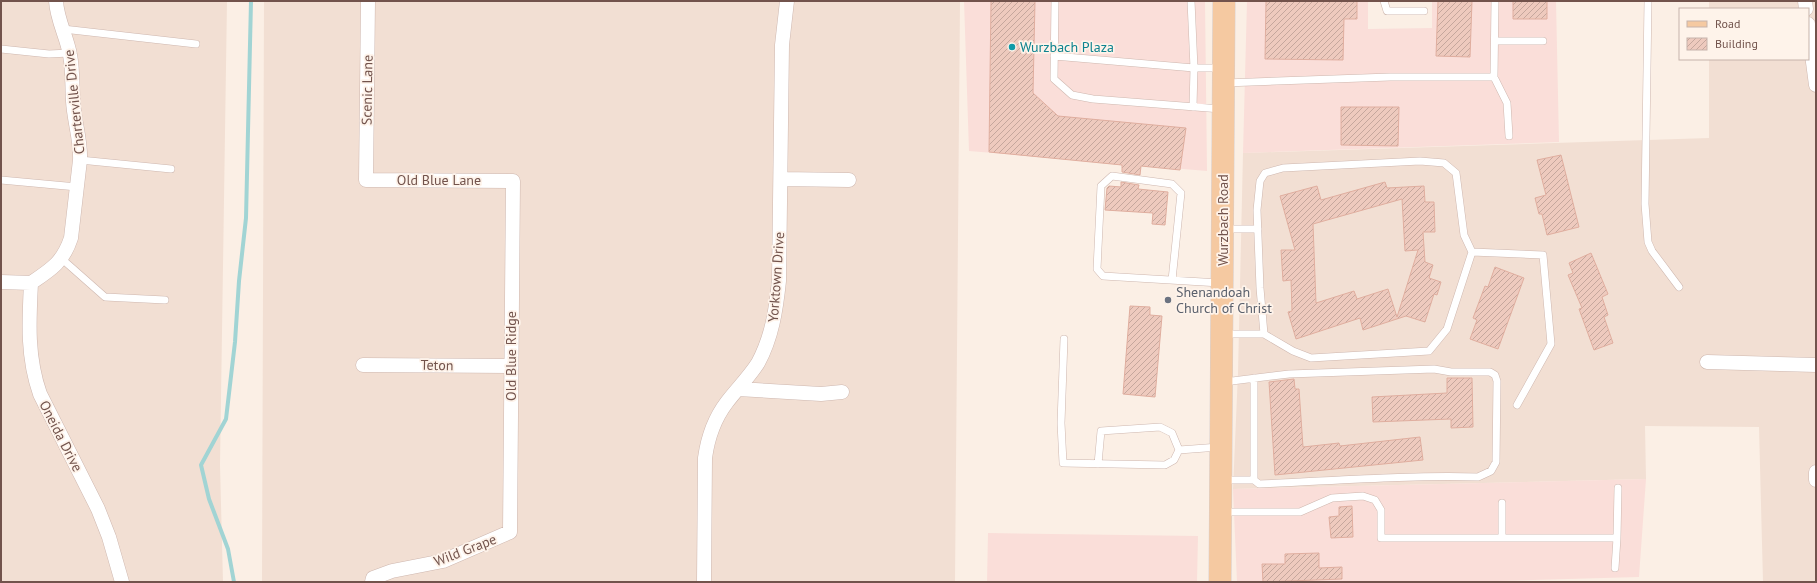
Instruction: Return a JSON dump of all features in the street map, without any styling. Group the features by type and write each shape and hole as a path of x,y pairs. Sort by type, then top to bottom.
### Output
{"main road":[{"name":"Wurzbach Road","path":"1220,582 1224,1"}],"street":[{"name":"Charterville Drive","path":"31,283 53,269 62,259 71,238 80,160 80,148 73,102 73,70 70,53 56,10 56,1"},
{"name":"Scenic Lane","path":"366,180 368,1"},
{"name":"Yorktown Drive","path":"704,582 705,458 707,444 716,418 757,363 774,323 779,281 782,45 787,1"},
{"path":"1809,32 1816,85"},
{"path":"781,179 849,180"},
{"name":"Old Blue Lane","path":"366,180 512,181"},
{"name":"Old Blue Ridge","path":"510,532 512,181"},
{"path":"1,282 31,283"},
{"name":"Oneida Drive","path":"31,283 29,343 35,380 40,394 110,537 122,582"},
{"path":"1706,362 1816,364"},
{"name":"Teton","path":"363,365 511,366"},
{"path":"738,389 821,394 842,392"},
{"path":"1816,472 1816,480"},
{"name":"Wild Grape","path":"373,580 392,571 443,561 510,532"}],"lane":[{"path":"1055,1 1054,79 1072,95 1093,99 1223,110"},
{"path":"1191,1 1194,68 1193,107"},
{"path":"1384,1 1387,11 1424,11"},
{"path":"1495,1 1494,77 1507,103 1509,136"},
{"path":"1648,1 1645,204 1648,242 1652,251 1680,287"},
{"path":"63,29 196,44"},
{"path":"1495,41 1543,41"},
{"path":"1,49 49,54 70,53"},
{"path":"1054,56 1194,68 1224,76 1494,77"},
{"path":"80,160 171,169"},
{"path":"1222,334 1264,334 1293,351 1311,358 1429,351 1447,329 1472,252 1464,235 1456,173 1444,163 1420,161 1283,168 1265,173 1260,181 1258,230 1260,288 1264,334"},
{"path":"1172,280 1181,193 1172,184 1112,176 1101,186 1097,269 1103,276 1222,283"},
{"path":"1,180 77,187"},
{"path":"1223,228 1258,230"},
{"path":"1472,252 1543,255 1551,344 1517,405"},
{"path":"62,259 105,297 165,300"},
{"path":"1064,339 1061,422 1063,463 1098,464 1165,465 1174,460 1179,450 1172,433 1160,427 1101,431 1098,464"},
{"path":"1221,480 1254,480 1259,484 1424,475 1478,477 1486,474 1496,462 1497,381 1495,375 1490,372 1450,372 1434,369 1289,374 1222,382"},
{"path":"1254,378 1254,480"},
{"path":"1179,450 1221,447"},
{"path":"1616,568 1618,488"},
{"path":"1220,512 1300,512 1332,498 1363,496 1375,500 1381,510 1381,538 1617,538"},
{"path":"1502,503 1502,537"}],"shaded area":[{"path":"1,1 227,1 220,465 223,582 1,582"},
{"path":"264,1 960,1 955,582 262,582"},
{"name":"Wurzbach Plaza","path":"964,1 1205,1 1207,171 969,151"},
{"path":"1247,1 1368,1 1368,29 1432,28 1432,1 1556,1 1559,142 1243,153"},
{"path":"1709,1 1816,1 1816,582 1763,582 1759,427 1645,426 1646,479 1233,489 1238,373 1243,153 1709,138 1709,60 1809,60 1809,8 1709,8"},
{"path":"1646,479 1639,577 1461,582 1237,582 1233,489"},
{"path":"988,533 1198,536 1197,582 987,582"}],"building":[{"name":"Wurzbach Plaza","path":"991,1 1035,1 1033,93 1058,116 1186,128 1180,170 1141,166 1140,175 1122,172 1122,165 989,152"},
{"path":"1266,1 1357,1 1357,19 1344,19 1343,60 1265,59"},
{"path":"1438,1 1472,1 1470,57 1436,56"},
{"path":"1513,1 1547,1 1547,19 1513,19"},
{"path":"1341,107 1399,107 1398,146 1341,145"},
{"path":"1561,155 1579,227 1547,235 1542,214 1539,214 1535,198 1546,195 1537,160"},
{"path":"1121,182 1139,185 1138,189 1168,192 1165,225 1152,224 1153,213 1105,210 1107,188 1109,186 1121,187"},
{"path":"1385,182 1387,188 1424,186 1425,202 1434,202 1435,232 1423,232 1425,262 1433,265 1429,278 1441,282 1437,295 1434,294 1425,322 1406,316 1363,330 1360,318 1296,339 1288,312 1292,311 1291,280 1283,281 1281,250 1295,250 1280,196 1317,186 1321,200","holes":["1402,199 1405,251 1418,250 1397,317 1388,289 1357,299 1354,291 1316,303 1313,224"]},
{"path":"1591,253 1608,294 1602,297 1608,315 1604,317 1613,343 1594,350 1579,309 1582,308 1568,275 1573,273 1569,263"},
{"path":"1495,267 1524,278 1498,349 1470,339 1477,320 1473,318 1485,286 1488,287"},
{"path":"1130,306 1150,307 1150,315 1162,316 1155,397 1123,394"},
{"path":"1447,378 1472,378 1473,427 1451,428 1451,419 1373,422 1372,397 1447,393"},
{"path":"1294,379 1295,389 1299,389 1303,447 1339,443 1340,446 1420,437 1423,460 1275,475 1269,382"},
{"path":"1352,506 1353,537 1331,538 1329,517 1339,516 1339,507"},
{"path":"1319,553 1319,568 1342,567 1342,579 1263,582 1262,564 1285,564 1285,554"}],"waterway":[{"path":"234,582 228,549 209,499 201,465 226,419 235,342 239,281 246,218 251,1"}],"place":[{"name":"Wurzbach Plaza","path":"1012,47"},
{"name":"Shenandoah Church of Christ","path":"1168,300"}]}
